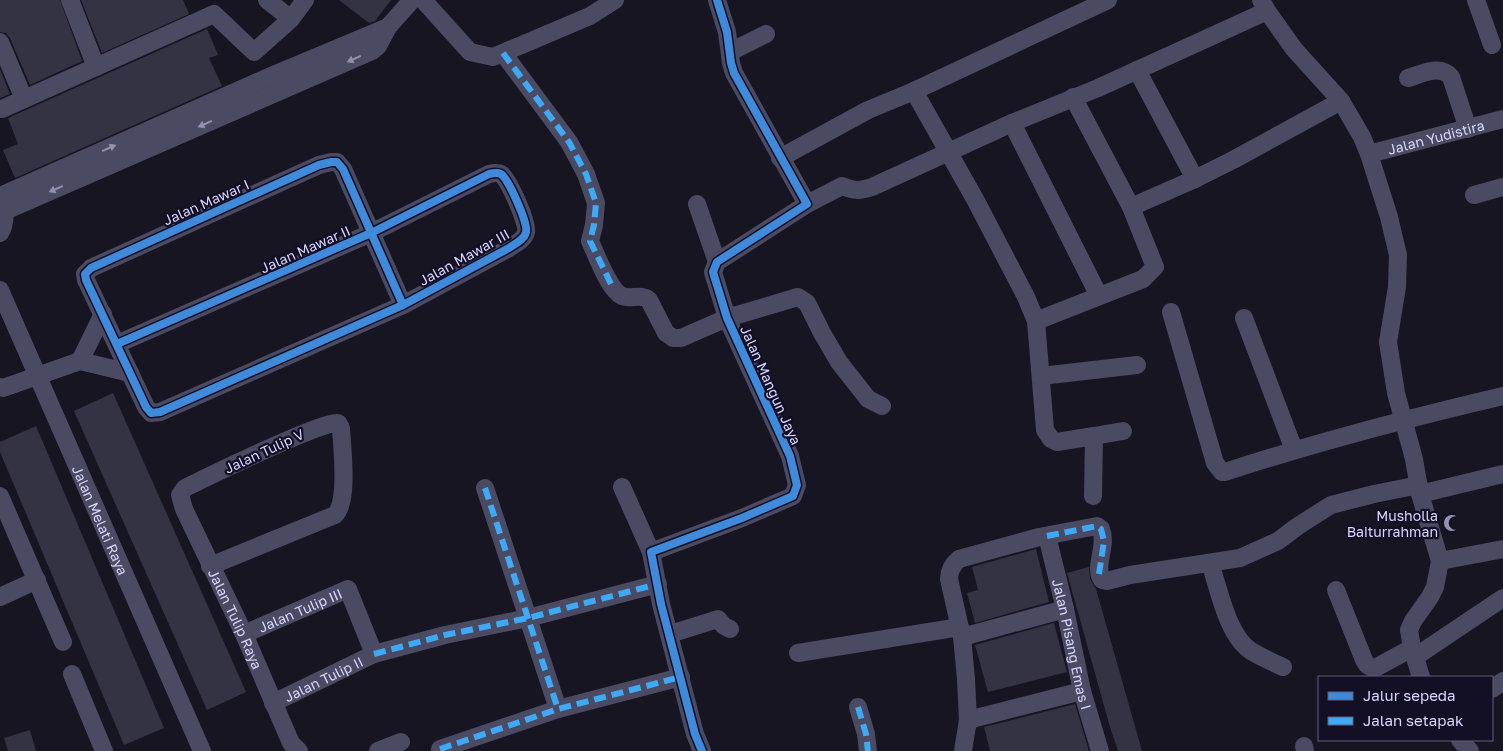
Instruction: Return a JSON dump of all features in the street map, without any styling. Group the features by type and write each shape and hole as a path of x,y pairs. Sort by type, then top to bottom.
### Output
{"street":[{"path":"70,0 96,67"},
{"path":"267,0 291,19"},
{"path":"254,52 291,19 305,0"},
{"path":"2,201 372,51 378,46 388,27 412,0"},
{"path":"423,0 470,52 493,57 590,16 616,0"},
{"path":"717,0 728,32 731,63 739,84 807,204"},
{"path":"780,158 868,110 914,91 1108,0"},
{"path":"1476,0 1492,45"},
{"path":"717,262 807,204 842,186 855,190 866,189 948,151 1137,70 1264,5 1294,49 1341,101 1362,137 1389,217 1398,255 1397,287 1388,342 1396,393 1440,561 1435,587 1413,621 1410,630 1414,652 1422,676"},
{"path":"2,109 96,67 211,7 254,52 271,76"},
{"path":"2,201 271,76 388,27"},
{"path":"730,52 766,34"},
{"path":"0,42 24,99"},
{"path":"503,53 569,142 586,174 596,203 590,241 612,286 621,295 624,297 644,296 649,300 666,333 671,338 681,338 727,318 798,297 807,303 839,362 868,399 882,406"},
{"path":"1137,70 1195,179"},
{"path":"1408,78 1437,70 1448,73 1451,76 1468,129"},
{"path":"914,91 976,201 1026,297 1036,321 1045,430 1047,435 1057,442 1122,431"},
{"path":"1036,321 1144,279 1154,267 1131,207 1072,97"},
{"path":"1131,207 1233,160 1341,101"},
{"name":"Jalan Yudistira","path":"1369,154 1503,119"},
{"path":"1012,123 1099,296"},
{"name":"Jalan Mawar I","path":"130,373 85,277 87,271 91,268 319,165 330,162 340,164 371,234"},
{"name":"Jalan Mawar II","path":"117,344 371,234 489,174 496,172 500,174"},
{"name":"Jalan Mawar III","path":"130,373 147,410 151,413 160,412 403,305 509,248 524,238 526,224 508,183 500,174"},
{"path":"1474,195 1503,187"},
{"path":"0,233 4,227 2,201"},
{"name":"Jalan Mangun Jaya","path":"651,552 793,496 797,485 790,456 727,318 713,272 717,262 697,204"},
{"path":"371,234 403,305"},
{"name":"Jalan Melati Raya","path":"0,290 202,751"},
{"path":"1171,312 1217,467 1222,472 1403,420 1503,396"},
{"path":"80,361 103,314"},
{"path":"1244,318 1294,450"},
{"path":"1,391 80,361 130,373"},
{"path":"1042,376 1137,365"},
{"name":"Jalan Tulip V","path":"185,488 312,429 334,422 338,423 341,428 343,492 339,511 335,515 210,566"},
{"path":"1093,496 1094,436"},
{"path":"963,751 968,720 966,678 961,632 949,574 959,560 1047,536 1097,526 1101,529 1104,541 1099,574 1104,581 1130,575 1240,558 1278,541 1331,505 1374,494 1420,490 1503,474"},
{"path":"622,487 651,552 661,604 695,734 702,751"},
{"name":"Jalan Tulip Raya","path":"185,488 180,495 180,499 210,566 244,634 291,743 299,751"},
{"path":"485,488 558,710"},
{"path":"0,496 5,522 37,580 63,642"},
{"name":"Jalan Pisang Emas I","path":"1047,536 1082,691 1100,751"},
{"path":"1440,561 1503,549"},
{"path":"1210,563 1229,621 1240,640 1251,651 1283,667"},
{"path":"0,597 37,580"},
{"name":"Jalan Tulip II","path":"273,704 374,654 446,635 528,618 658,584"},
{"name":"Jalan Tulip III","path":"244,634 348,589 374,654"},
{"path":"1336,590 1364,660 1372,668 1414,652 1503,598"},
{"path":"798,653 961,632 1065,609"},
{"path":"670,634 718,618 724,626 730,629"},
{"path":"72,674 104,751"},
{"path":"440,749 558,710 681,677"},
{"path":"968,720 1082,691"},
{"path":"858,707 866,734 868,751"},
{"path":"1461,741 1470,751"},
{"path":"378,751 400,742"}],"building":[{"path":"0,0 60,0 82,61 30,85 10,38 6,33 0,32"},
{"path":"81,0 183,0 189,14 102,53"},
{"path":"339,0 391,0 375,21 369,23"},
{"path":"207,29 218,55 209,58 222,86 15,178 3,150 18,144 8,118"},
{"path":"0,69 10,94 0,98"},
{"path":"113,393 246,692 207,710 74,411"},
{"path":"36,426 164,728 124,745 0,452 0,442"},
{"path":"1036,549 1049,602 975,623 967,593 978,590 972,567"},
{"path":"1089,567 1090,579 1096,589 1142,751 1118,751 1110,727 1067,573"},
{"path":"1054,623 1067,672 988,692 975,645"},
{"path":"1075,704 1089,751 990,751 984,727"},
{"path":"30,730 36,751 8,751 4,738"}],"marked path":[{"path":"503,53 569,142 586,174 596,203 590,241 612,286"},
{"path":"485,488 558,709"},
{"path":"1047,536 1097,526 1101,529 1104,541 1099,574"},
{"path":"374,654 445,635 528,618 658,584"},
{"path":"440,749 558,709 681,677"},
{"path":"858,707 866,734 868,751"}],"cycle path":[{"path":"702,751 695,734 661,604 651,552 742,518 793,496 797,485 790,456 727,318 713,272 717,262 807,204 734,73 727,32 717,0"},
{"path":"117,344 371,233 489,174 501,174 513,193 526,227 525,235 517,243 403,305 160,412 151,413 146,407 86,280 85,274 91,268 319,165 337,162 343,169 403,305"}],"place":[{"name":"Musholla Baiturrahman","path":"1452,523"}]}
